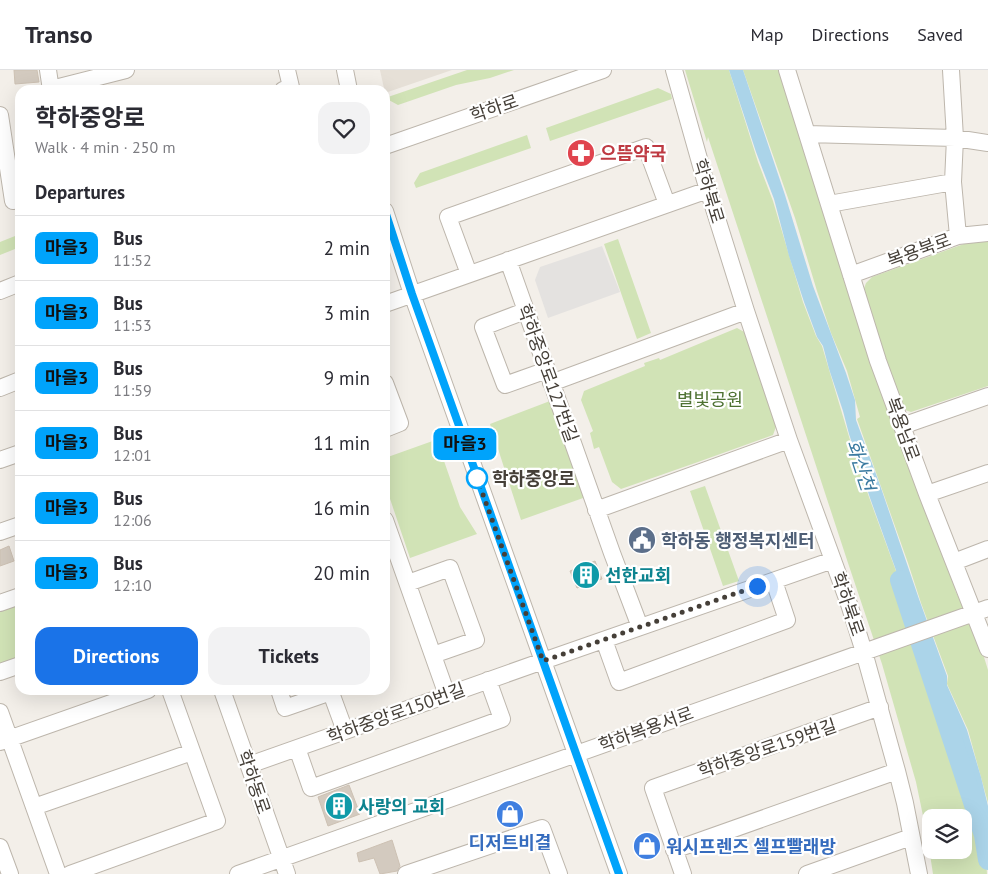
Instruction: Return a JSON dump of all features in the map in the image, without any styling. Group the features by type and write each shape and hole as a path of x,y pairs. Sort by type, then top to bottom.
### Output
{"street":[{"path":"48,70 50,85"},
{"path":"71,85 126,70"},
{"path":"287,70 291,85"},
{"path":"345,70 348,85"},
{"name":"학하로","path":"390,144 603,70"},
{"name":"학하북로","path":"674,70 708,190 746,311 789,440 849,604 864,652 905,802 919,874"},
{"name":"복용남로","path":"787,70 878,361 927,494 976,612 988,649"},
{"path":"950,70 956,138 953,182 958,236"},
{"path":"0,115 11,201"},
{"path":"807,134 956,138 988,143"},
{"path":"469,274 448,217 637,150 646,147 667,204"},
{"path":"829,204 953,182"},
{"path":"390,302 708,190"},
{"path":"390,226 412,294 619,874"},
{"name":"복용북로","path":"851,275 958,236 988,233"},
{"name":"학하중앙로127번길","path":"508,260 596,510 640,627"},
{"path":"0,291 15,285"},
{"path":"526,310 483,327 505,385 549,376 746,311"},
{"path":"0,388 15,382"},
{"path":"902,426 988,396"},
{"path":"390,397 400,424 390,427"},
{"path":"596,510 789,440"},
{"path":"0,460 15,455"},
{"path":"927,494 988,473"},
{"path":"0,532 15,527"},
{"path":"390,534 447,695"},
{"path":"954,562 988,549"},
{"name":"학하중앙로150번길","path":"249,765 833,560"},
{"path":"408,583 450,568 476,640 433,655"},
{"path":"604,640 619,682 788,620 774,581"},
{"path":"0,603 15,598"},
{"name":"학하복용서로","path":"238,874 284,866 576,754 976,612"},
{"path":"0,672 15,667"},
{"path":"297,748 311,788 502,719 488,680"},
{"path":"5,740 134,695"},
{"path":"70,874 217,821 172,695"},
{"name":"학하동로","path":"224,695 284,866"},
{"path":"281,695 285,708 319,695"},
{"path":"332,695 345,731"},
{"name":"학하중앙로159번길","path":"674,850 653,788 880,707"},
{"path":"0,712 5,740 34,807 58,874"},
{"path":"34,807 192,752"},
{"path":"683,874 674,850 897,771"},
{"path":"406,874 542,828 559,874"},
{"path":"807,874 840,869 911,837"},
{"path":"0,848 10,874"}],"shaded area":[{"path":"380,70 452,70 390,91 390,85 383,85"},
{"path":"602,246 620,292 548,318 535,280 540,267"}],"green space":[{"path":"467,70 514,70 490,78 456,85 398,105 390,101 390,96"},
{"path":"685,70 729,70 758,162 773,201 803,302 816,336 822,346 853,450 926,653 974,809 984,833 987,874 933,874 931,859 972,859 972,809 922,809 922,811 916,782 882,664 708,137 707,142"},
{"path":"743,70 782,70 956,587 955,590 979,641 988,670 988,803 968,730 947,684 948,676 857,419 860,417 847,371 831,333 795,218"},
{"path":"658,88 671,94 672,99 550,141 546,128"},
{"path":"527,135 531,148 416,188 414,183 420,173"},
{"path":"15,236 15,249 0,255 0,242"},
{"path":"618,239 651,333 637,339 604,244"},
{"path":"988,239 988,386 911,412 902,409 863,291 866,283 872,277 976,240"},
{"name":"별빛공원","path":"737,328 748,334 777,424 773,435 621,489 612,482 599,447 594,449 590,433 593,431 581,400 584,391 645,366 644,363 659,358 660,360"},
{"path":"550,401 586,497 521,520 490,424"},
{"path":"441,438 444,461 460,507 477,534 410,558 390,499 390,456"},
{"path":"705,486 739,581 723,586 690,491"},
{"path":"15,604 15,661 0,666 0,609"}],"water":[{"path":"729,70 743,70 813,286 855,400 856,420 947,676 947,685 967,730 988,806 988,864 984,832 975,810 925,651 870,498 823,346 817,337 804,302 789,256 774,199 756,152"}],"building":[{"path":"14,70 37,70 39,82 15,84"},
{"path":"9,546 14,561 0,566 0,550"},
{"name":"선한교회","path":"595,561 602,579 577,588 570,571"},
{"name":"사랑의 교회","path":"349,785 360,814 328,826 318,797"},
{"path":"392,840 400,866 397,871 380,874 374,858 359,862 357,853"}],"waterway":[{"name":"화산천","path":"900,580 984,835 988,860"}],"bus line":[{"name":"마을3","path":"390,226 412,294 619,874"}],"place":[{"name":"으뜸약국","path":"581,153"},
{"name":"학하중앙로","path":"477,478"},
{"name":"학하동 행정복지센터","path":"642,540"},
{"name":"선한교회","path":"586,575"},
{"name":"사랑의 교회","path":"339,806"},
{"name":"디저트비결","path":"510,814"},
{"name":"워시프렌즈 셀프빨래방","path":"647,846"}],"route":[{"path":"477,478 543,661 757,586"}]}
